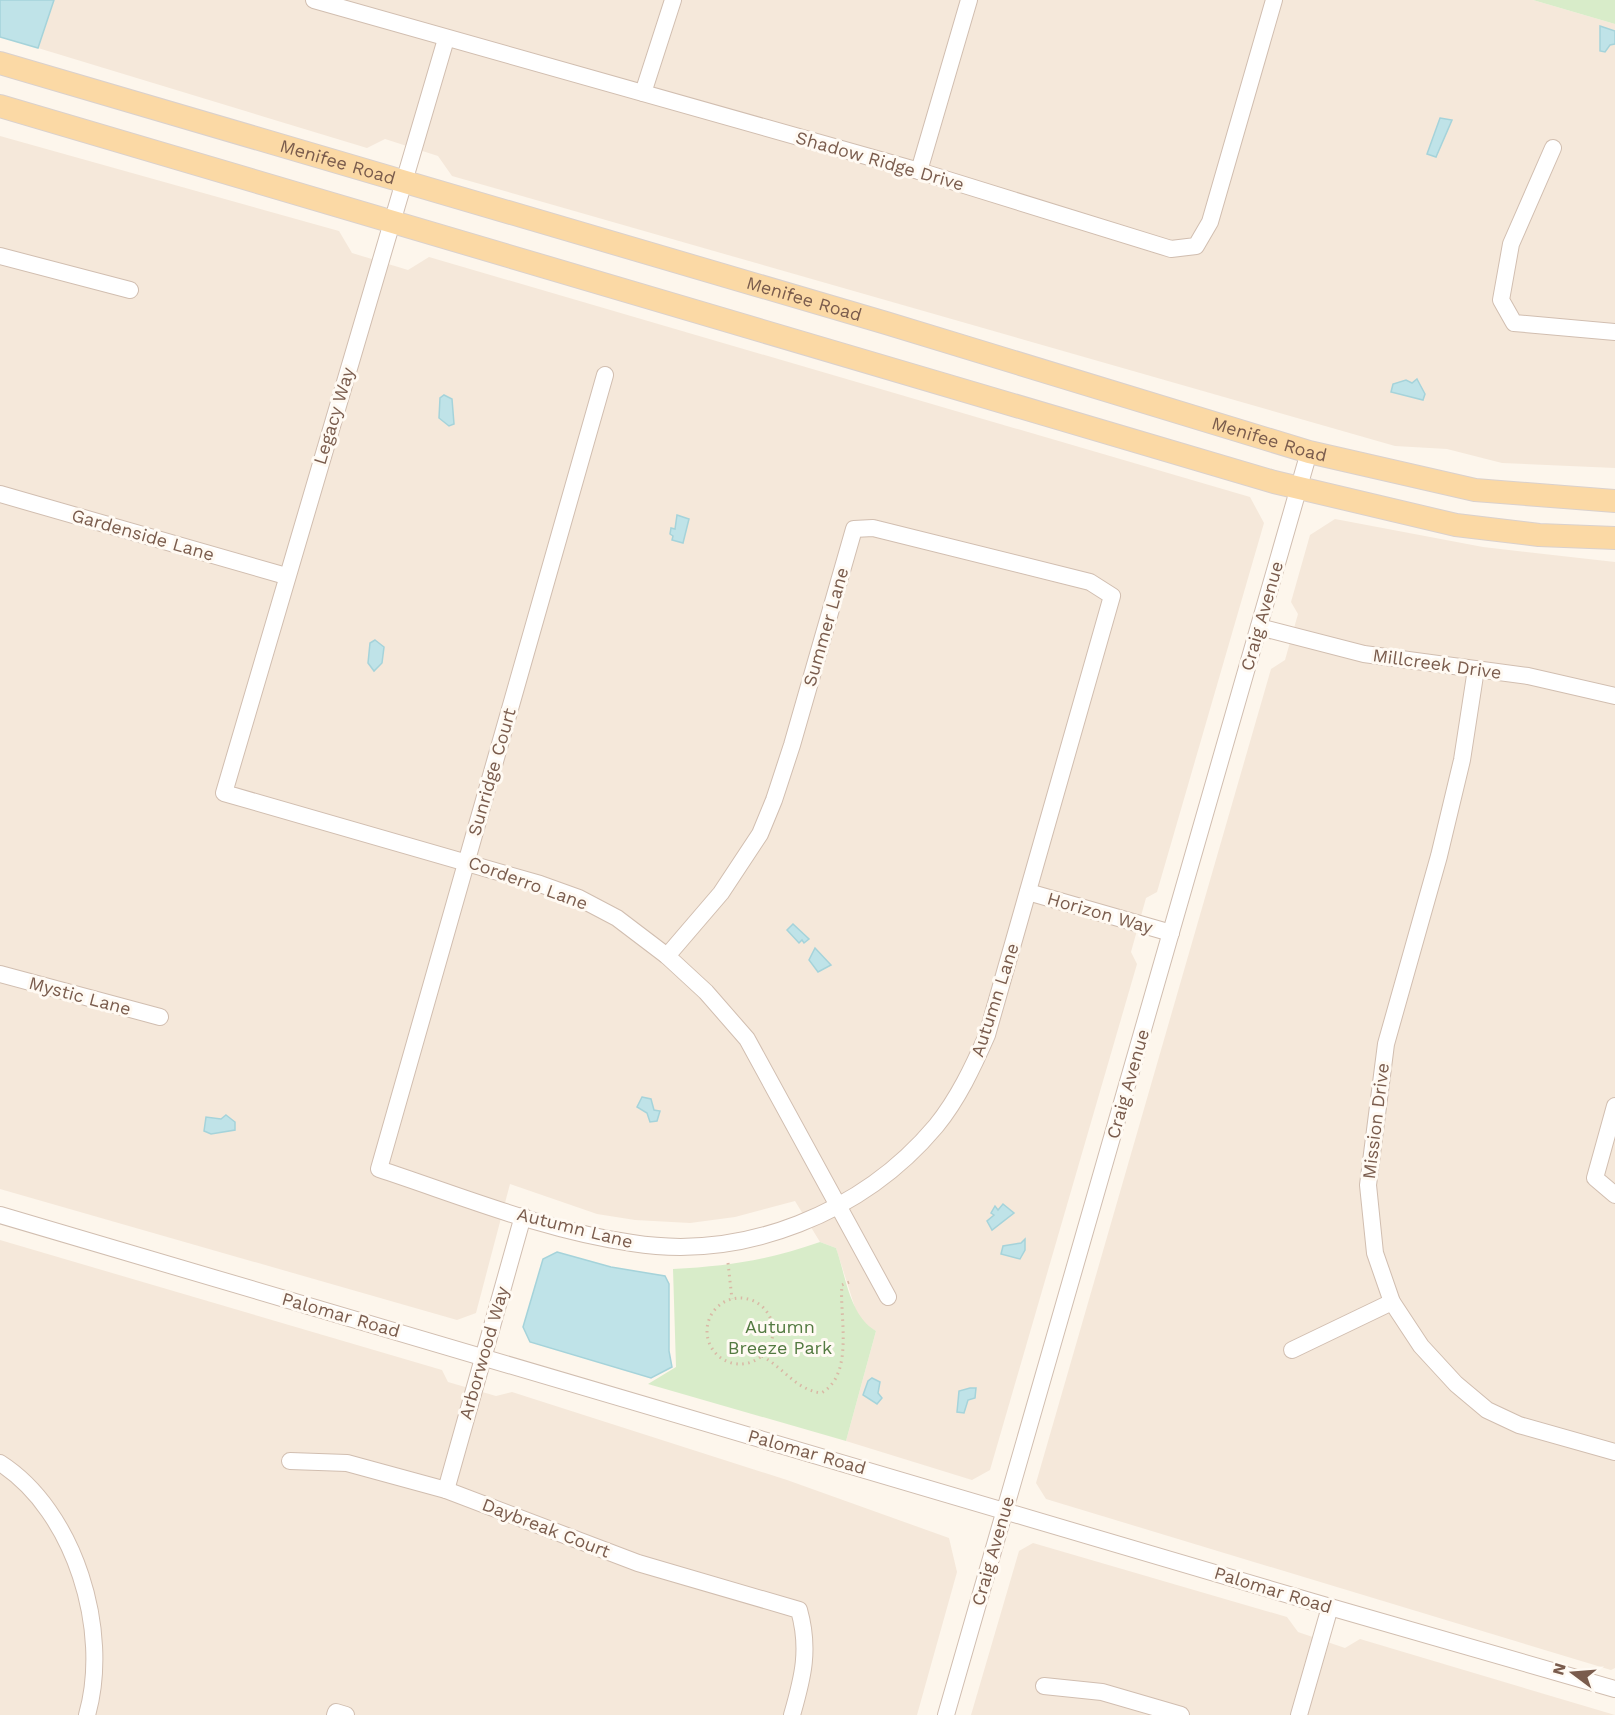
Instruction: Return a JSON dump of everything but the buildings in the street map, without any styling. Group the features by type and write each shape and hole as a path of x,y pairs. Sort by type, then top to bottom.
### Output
{"main road":[{"name":"Menifee Road","path":"0,63 874,320 1309,452 1475,490 1615,501"},
{"path":"0,106 1299,488 1456,525 1539,535 1615,538"}],"street":[{"name":"Shadow Ridge Drive","path":"314,0 919,171 1171,249 1196,246 1210,222 1274,0"},
{"path":"643,93 673,0"},
{"path":"919,171 969,0"},
{"name":"Legacy Way","path":"224,793 286,576 446,39"},
{"path":"1553,148 1511,244 1501,300 1514,322 1615,332"},
{"path":"0,256 130,290"},
{"name":"Sunridge Court","path":"379,1169 605,375"},
{"name":"Craig Avenue","path":"946,1715 1309,452"},
{"name":"Gardenside Lane","path":"0,494 286,576"},
{"name":"Summer Lane","path":"668,956 720,893 764,825 792,745 854,529 873,528 1090,582 1112,596"},
{"name":"Autumn Lane","path":"379,1169 523,1216 632,1244 670,1247 711,1246 747,1241 792,1227 838,1205 879,1179 912,1152 937,1124 966,1081 987,1035 1112,596"},
{"name":"Millcreek Drive","path":"1259,627 1365,654 1547,680 1615,696"},
{"name":"Mission Drive","path":"1476,669 1462,760 1439,856 1386,1044 1368,1185 1375,1254 1392,1302 1421,1347 1456,1384 1487,1410 1519,1425 1615,1452"},
{"name":"Corderro Lane","path":"224,793 466,861 579,898 617,918 668,956 706,992 747,1039 888,1297"},
{"name":"Horizon Way","path":"1029,892 1171,933"},
{"name":"Mystic Lane","path":"0,974 160,1017"},
{"path":"1615,1106 1595,1178 1615,1195"},
{"name":"Palomar Road","path":"0,1215 1005,1510 1330,1608 1615,1689"},
{"name":"Arborwood Way","path":"446,1490 523,1216"},
{"path":"1292,1350 1392,1302"},
{"name":"Daybreak Court","path":"290,1461 347,1463 446,1490 638,1563 800,1610 806,1635 803,1675 792,1715"},
{"path":"0,1463 45,1505 79,1570 90,1606 95,1659 87,1715"},
{"path":"1299,1715 1330,1608"},
{"path":"1044,1686 1102,1692 1180,1715"}],"path":[{"path":"728,1263 732,1299"},
{"path":"762,1356 776,1364 800,1388 821,1392 829,1389 840,1367 842,1285 852,1281"},
{"path":"732,1299 754,1301 770,1316 773,1337 762,1356 753,1362 731,1364 713,1351 708,1342 708,1320 714,1310 732,1299"}],"shaded area":[{"path":"54,0 1533,0 1615,24 1615,468 1502,463 1447,449 1395,446 452,176 438,156 385,139 367,148 38,48"},
{"path":"0,136 339,231 352,253 408,270 429,257 1250,497 1264,523 1157,892 1146,898 1131,952 1137,964 990,1470 972,1480 846,1441 876,1331 865,1325 857,1314 836,1248 820,1242 795,1201 735,1217 690,1223 635,1220 597,1214 510,1184 476,1313 457,1320 0,1189"},
{"path":"1335,519 1483,547 1615,562 1615,1668 1611,1670 1046,1499 1036,1483 1271,669 1285,660 1298,614 1291,602 1310,535"},
{"path":"0,1240 442,1370 448,1382 496,1396 512,1392 787,1480 949,1538 957,1572 917,1715 0,1715"},
{"path":"1033,1543 1287,1617 1298,1632 1345,1648 1360,1639 1615,1715 971,1715 1019,1551"}],"green space":[{"path":"1533,0 1615,0 1615,24"},
{"name":"Autumn Breeze Park","path":"820,1242 836,1248 854,1305 867,1324 876,1331 846,1441 648,1384 676,1367 673,1269 748,1261"}],"water":[{"path":"0,0 54,0 38,48 0,37"},
{"path":"1600,26 1615,31 1615,44 1610,45 1605,52 1600,51"},
{"path":"1440,118 1452,120 1436,157 1427,154"},
{"path":"1417,379 1425,394 1423,400 1391,392 1393,384 1406,380 1412,383"},
{"path":"444,395 452,399 454,424 449,426 439,418 440,398"},
{"path":"677,515 689,519 683,543 672,540 673,536 670,534 671,528 675,529"},
{"path":"375,640 384,647 382,663 374,671 368,663 370,643"},
{"path":"793,924 809,939 804,943 802,940 799,943 787,930"},
{"path":"815,948 831,965 818,972 809,960"},
{"path":"642,1097 651,1099 654,1110 660,1111 657,1121 650,1122 647,1113 637,1107"},
{"path":"226,1115 235,1122 235,1130 211,1134 204,1131 206,1117 221,1119"},
{"path":"1003,1204 1014,1213 992,1230 987,1221 994,1215 991,1213 995,1206 998,1210"},
{"path":"1025,1239 1025,1250 1020,1259 1001,1254 1003,1246 1021,1243"},
{"path":"557,1252 611,1267 665,1276 669,1284 669,1351 672,1367 651,1378 530,1342 523,1327 543,1259"},
{"path":"872,1378 880,1382 878,1393 882,1398 877,1404 863,1395 868,1381"},
{"path":"976,1388 975,1398 968,1400 964,1413 957,1412 959,1391"}]}
